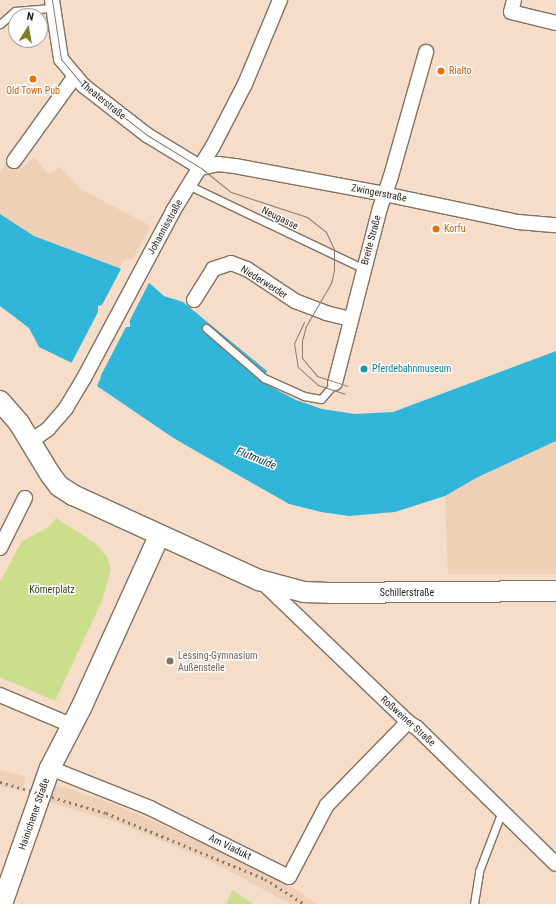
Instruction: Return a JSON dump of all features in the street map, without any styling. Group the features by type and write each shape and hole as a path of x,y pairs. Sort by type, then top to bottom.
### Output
{"main road":[{"path":"0,401 31,441 43,463 59,486 73,495 159,536 259,580"},
{"path":"71,725 159,536"},
{"name":"Schillerstraße","path":"259,580 304,592 329,593 556,591"},
{"name":"Hainichener Straße","path":"2,904 50,768 71,725"}],"street":[{"name":"Johannisstraße","path":"31,441 48,429 66,408 84,378 188,185 201,168 245,84 280,0"},
{"name":"Theaterstraße","path":"52,4 61,59 84,86 147,134 201,168"},
{"path":"513,6 556,23"},
{"name":"Breite Straße","path":"335,383 350,319 384,194 426,52"},
{"path":"14,161 75,76"},
{"name":"Zwingerstraße","path":"201,168 218,164 235,166 384,194 518,222 556,225"},
{"name":"Niederwerder","path":"194,300 213,269 231,263 247,269 295,301 326,313 350,319"},
{"path":"0,548 25,498"},
{"name":"Roßweiner Straße","path":"259,580 408,722 417,728 556,864"},
{"path":"0,695 71,725"},
{"name":"Am Viadukt","path":"50,768 150,808 289,877 327,805 408,722"}],"lane":[{"path":"0,24 15,11 52,4"},
{"name":"Neugasse","path":"188,185 364,268"},
{"path":"206,328 264,378 304,396 321,399 335,383"},
{"path":"474,904 478,871 502,811"}],"shaded area":[{"path":"34,157 48,174 60,167 82,190 151,226 133,258 124,260 119,268 34,236 0,214 0,173 10,158 22,168"},
{"path":"556,441 556,574 448,574 445,496 476,478"},
{"path":"0,770 26,777 22,792 0,786"},
{"path":"54,784 111,803 235,857 292,887 317,904 290,904 215,863 116,822 49,802"}],"green space":[{"name":"Körnerplatz","path":"56,518 95,543 106,555 111,570 101,603 55,701 0,677 0,582 22,541 49,527"},
{"path":"232,890 254,904 226,904"}],"water":[{"name":"Flutmulde","path":"0,214 34,236 119,268 146,280 164,296 183,302 267,371 262,382 296,400 322,409 355,414 393,412 556,351 556,441 476,478 445,496 395,512 349,516 321,512 289,504 175,439 97,386 101,377 39,347 29,328 0,306"}],"pier":[{"path":"122,267 150,281 130,320 130,327 126,327 96,385 99,378 71,364 98,312 98,306 102,305"}],"tram line":[{"path":"52,0 61,59 84,86 147,135 201,168 231,192 307,217 326,232 334,249 334,270 331,283 306,326 302,341 302,358 317,376 347,386"},
{"path":"304,322 294,343 298,367 318,385 345,394"}],"railway":[{"path":"0,782 106,813 265,879 304,904"}],"place":[{"name":"Rialto","path":"441,71"},
{"name":"Old Town Pub","path":"33,79"},
{"name":"Korfu","path":"436,229"},
{"name":"Pferdebahnmuseum","path":"364,369"},
{"name":"Lessing-Gymnasium Außenstelle","path":"170,661"}]}
